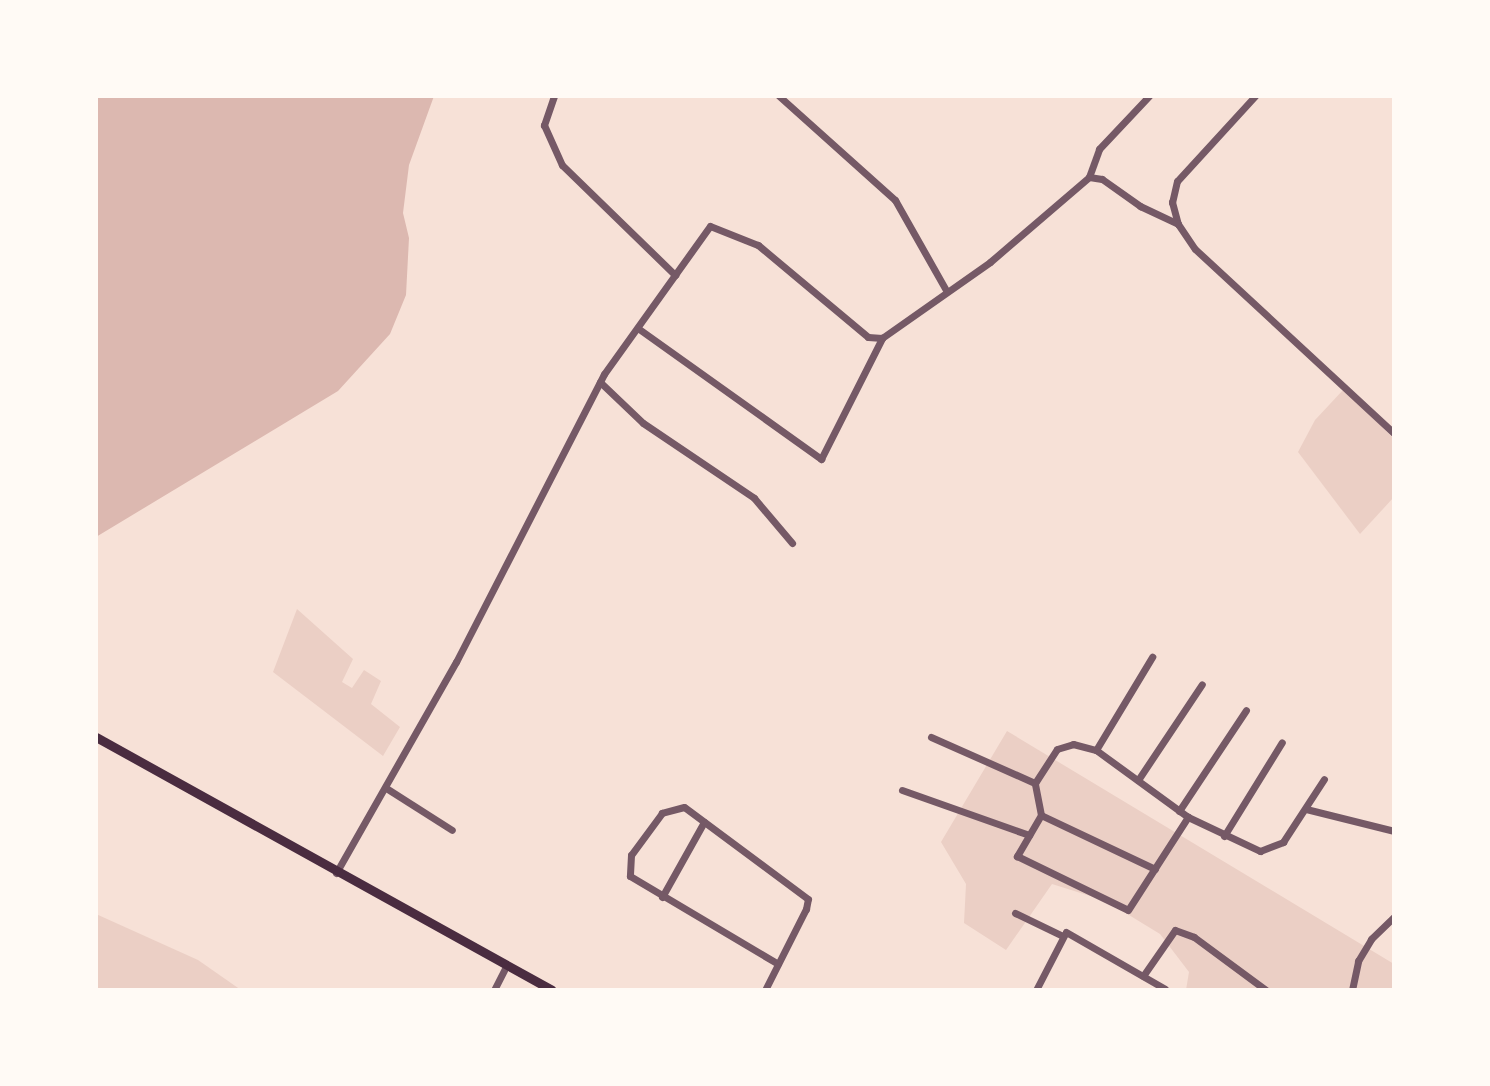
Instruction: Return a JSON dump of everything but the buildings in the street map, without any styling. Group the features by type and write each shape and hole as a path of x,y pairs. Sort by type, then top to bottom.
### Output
{"main road":[{"path":"96,737 336,873 552,990"}],"street":[{"path":"554,96 544,125 562,165 675,275"},
{"path":"779,96 895,200 946,290"},
{"path":"639,329 821,459 882,338 946,290 990,262 1089,177 1099,149 1149,96"},
{"path":"1255,96 1177,181 1172,202 1178,224 1195,249 1394,433"},
{"path":"1089,177 1102,179 1140,206 1178,224"},
{"path":"336,873 386,788 600,382 710,226 720,226 758,245 868,337 882,338"},
{"path":"600,382 643,423 754,498 792,543"},
{"path":"1096,750 1152,657"},
{"path":"1138,780 1202,684"},
{"path":"1179,811 1246,710"},
{"path":"931,737 1035,783"},
{"path":"1224,836 1282,742"},
{"path":"1188,817 1128,910 1017,856 1041,815 1035,783 1057,749 1073,744 1096,750 1188,817 1260,851 1272,849 1306,809 1324,779"},
{"path":"386,788 452,830"},
{"path":"902,790 1029,835"},
{"path":"765,990 778,964 808,899 684,807 673,807 662,813 631,855 630,876 778,964"},
{"path":"1306,809 1394,831"},
{"path":"1041,815 1155,869"},
{"path":"662,897 704,822"},
{"path":"1015,913 1061,935 1071,932 1165,989"},
{"path":"1352,990 1358,961 1371,939 1394,917"},
{"path":"1143,976 1175,930 1194,937 1266,990"},
{"path":"1036,990 1061,935"},
{"path":"494,990 507,965"}],"shaded area":[{"path":"96,96 434,96 409,165 403,213 409,238 406,295 390,334 338,391 96,537"},
{"path":"1344,389 1394,439 1394,497 1360,534 1298,452 1315,420"},
{"path":"297,609 353,659 342,682 352,688 364,670 381,681 371,704 400,727 383,756 273,672"},
{"path":"1007,731 1394,964 1394,990 1186,990 1189,972 1160,934 1106,901 1052,884 1006,950 964,923 966,884 941,842"},
{"path":"96,914 198,960 241,990 96,990"}]}
